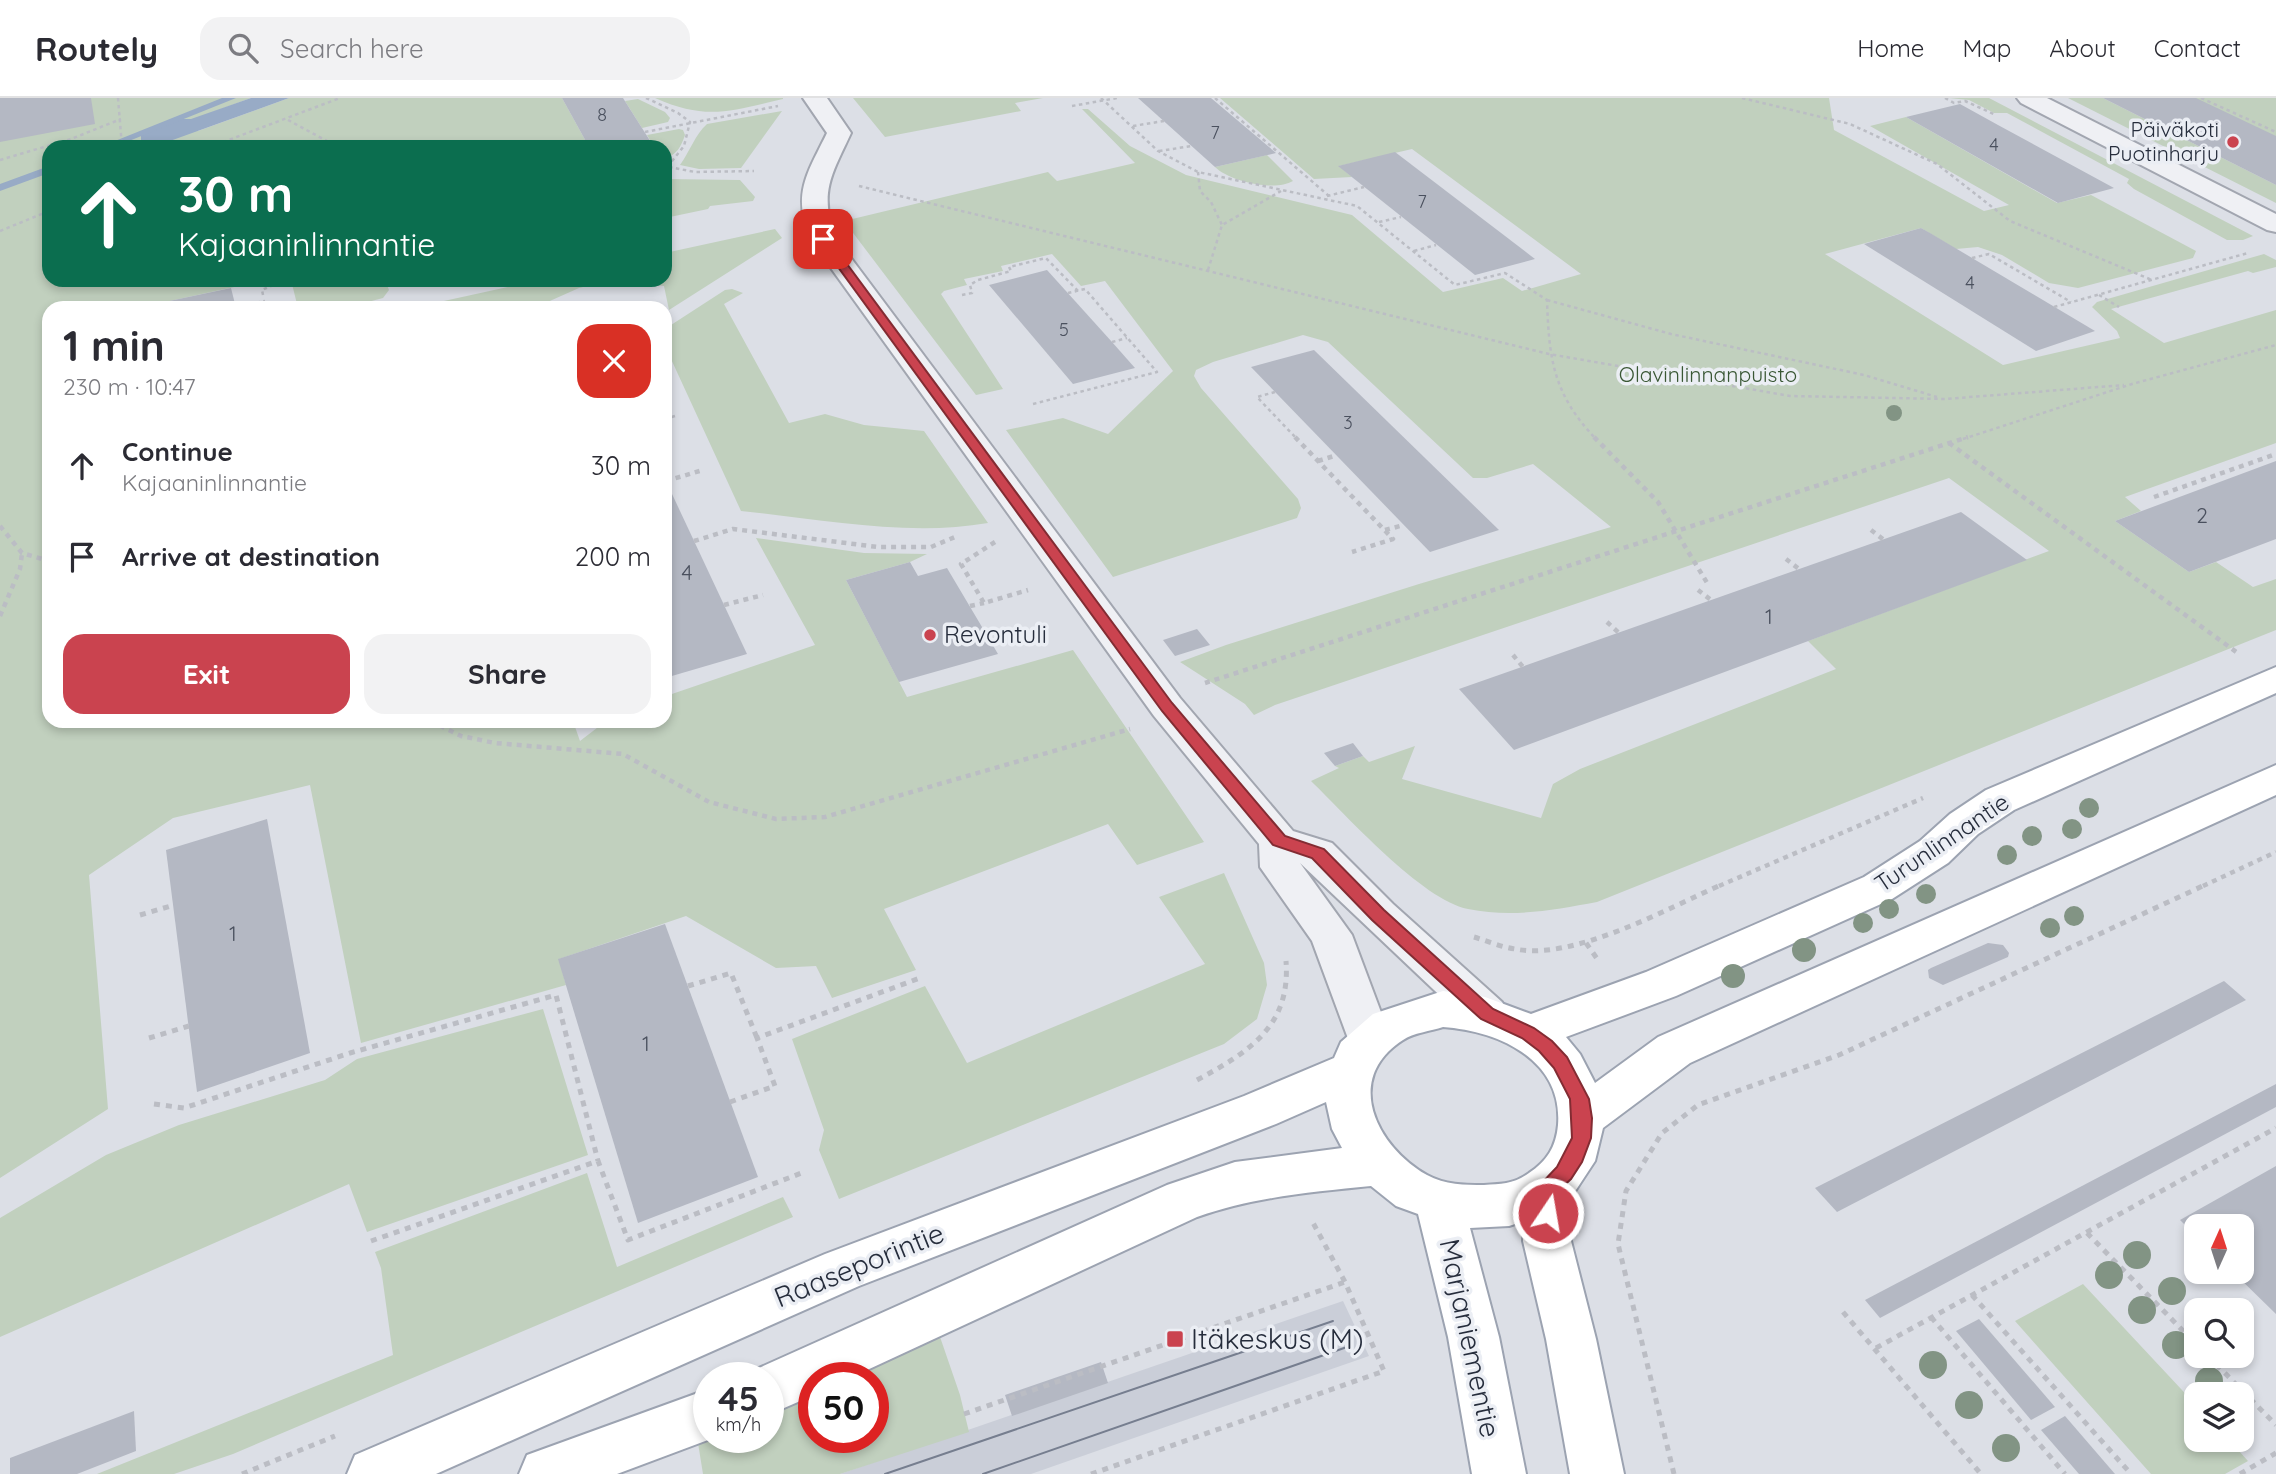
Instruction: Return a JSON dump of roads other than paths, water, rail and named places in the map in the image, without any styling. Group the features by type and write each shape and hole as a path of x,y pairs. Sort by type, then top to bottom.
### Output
{"main road":[{"name":"Turunlinnantie","path":"1528,1033 1661,984 1878,888 1934,852 1964,824 2000,800 2263,670"},
{"path":"1582,1118 1674,1050 2276,779"},
{"path":"1443,1009 1487,1014 1528,1033 1546,1046 1572,1080 1582,1118 1581,1138 1575,1156 1564,1173 1549,1186 1531,1198 1486,1208 1438,1202 1415,1192 1377,1165 1363,1148 1350,1119 1347,1090 1360,1055 1402,1018 1443,1009"},
{"name":"Raaseporintie","path":"374,1474 842,1270 1260,1110 1360,1055"},
{"path":"784,1383 1184,1200 1235,1183 1287,1174 1377,1165"},
{"path":"1549,1186 1547,1241 1571,1339 1597,1474"},
{"name":"Marjaniementie","path":"1438,1202 1458,1262 1471,1317 1499,1474"},
{"path":"546,1474 693,1420"}],"street":[{"path":"815,98 839,133 811,199 814,218 823,239 1167,707 1279,841 1318,854 1378,915 1487,1014"},
{"path":"2029,98 2276,224"},
{"path":"1279,841 1280,867 1331,935 1360,1055"}],"water":[{"path":"251,98 289,98 173,140 141,140 141,133 178,119 191,119"}],"waterway":[{"path":"123,140 231,98"},
{"path":"0,188 42,172"}],"tram line":[{"path":"885,1474 1333,1321"},
{"path":"983,1474 1347,1347"}],"place":[{"name":"Päiväkoti Puotinharju","path":"2233,142"},
{"name":"Revontuli","path":"930,635"},
{"name":"Itäkeskus (M)","path":"1175,1339"}],"park label":[{"name":"Olavinlinnanpuisto","path":"1708,375"}]}
